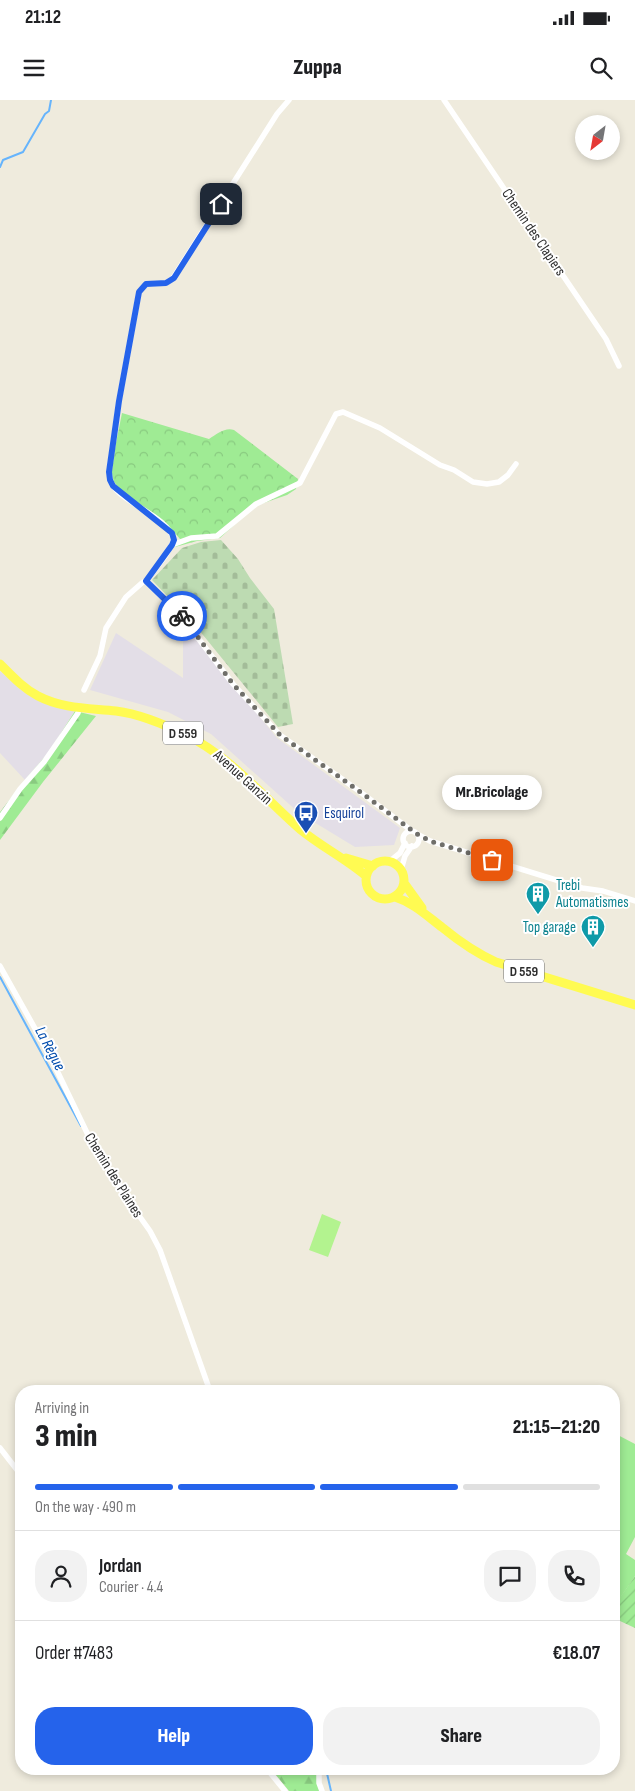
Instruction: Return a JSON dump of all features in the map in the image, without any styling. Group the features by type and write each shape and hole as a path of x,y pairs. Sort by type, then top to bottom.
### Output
{"main road":[{"name":"Avenue Ganzin","path":"0,664 18,682 38,696 53,702 79,708 118,711 175,730 204,744 236,768 306,834 366,876"},
{"name":"Avenue Ganzin","path":"339,856 373,866"},
{"path":"384,861 389,862 398,866 401,870 404,883 402,889 395,896 383,899 375,896 368,889 366,876 373,866 384,861"},
{"name":"D 559","path":"404,883 425,913"},
{"name":"D 559","path":"395,896 425,913 466,946 488,959 635,1006"}],"street":[{"path":"84,690 100,656 106,628 126,597 146,581 174,540 172,533 119,492 110,480 109,472 119,401 139,292 146,284 166,283 174,278 277,114 289,100"},
{"name":"Chemin des Clapiers","path":"444,100 606,339 619,366"},
{"path":"172,545 191,538 216,536 256,504 300,484 336,414 343,412 380,428 440,465 463,475 473,482 487,484 500,482 516,464"},
{"path":"146,581 182,617 233,684 280,735 415,833 430,841 582,888 604,891 635,901"},
{"path":"0,818 20,789 52,750 78,713 79,708"},
{"path":"389,862 400,853 404,842 406,833 400,821"},
{"path":"406,833 415,833"},
{"path":"401,870 405,856 415,844 415,833"},
{"path":"404,842 408,845 430,841"},
{"name":"Chemin des Plaines","path":"0,966 47,1050 90,1139 125,1196 150,1231 160,1250 208,1385"},
{"path":"0,1448 15,1467"},
{"path":"272,1775 285,1791"},
{"path":"319,1775 322,1791"}],"shaded area":[{"path":"187,627 277,738 400,828 394,845 355,847 299,813 211,734 168,712 90,690 116,633 183,678 183,642"},
{"path":"0,671 22,690 75,711 49,752 25,780 0,753"}],"green space":[{"path":"122,413 209,439 224,430 234,430 298,479 296,489 287,495 255,506 220,538 197,541 175,547 180,539 174,532 120,490 112,479 111,468"},
{"path":"221,540 238,559 274,609 293,724 278,727 194,624 152,580 182,548 201,542"},
{"path":"75,711 96,716 43,782 0,840 0,812 49,752"},
{"path":"322,1214 341,1222 328,1257 309,1250"},
{"path":"620,1436 635,1444 635,1537 626,1554 635,1560 635,1576 620,1598"},
{"path":"635,1576 635,1628 620,1621 620,1597"},
{"path":"276,1775 317,1775 320,1791 289,1791"}],"waterway":[{"name":"La Règue","path":"0,167 3,160 23,152 45,114 49,111 51,100"},
{"name":"La Règue","path":"0,977 81,1126"},
{"name":"La Règue","path":"327,1775 331,1791"}],"way so far":[{"path":"182,616 233,684 280,735 417,834 430,841 492,860"}],"place":[{"name":"Esquirol","path":"306,834"},
{"name":"Mr.Bricolage","path":"492,860"},
{"name":"Trebi Automatismes","path":"538,915"},
{"name":"Top garage","path":"593,948"}],"route":[{"path":"182,616 146,581 172,545 174,540 172,533 119,492 113,486 109,472 119,401 139,292 146,284 166,283 174,278 221,204"}]}
